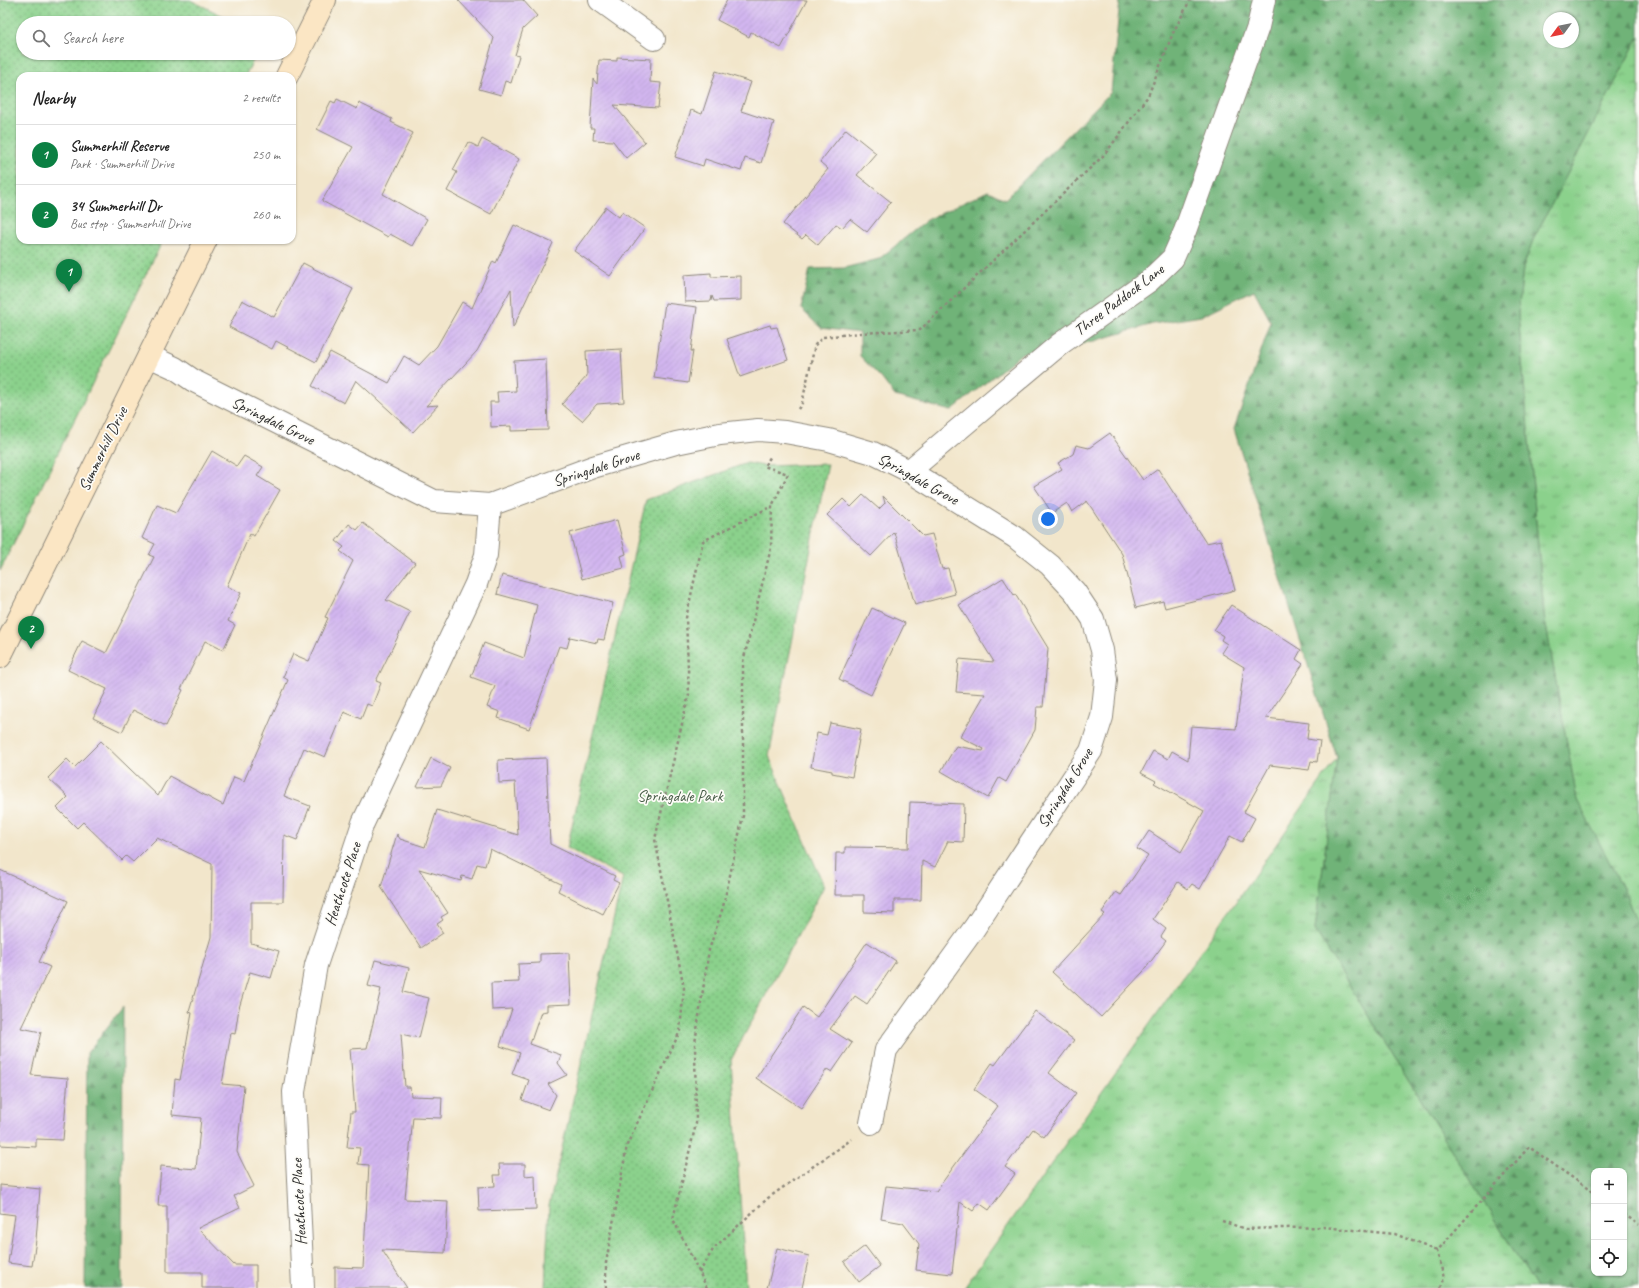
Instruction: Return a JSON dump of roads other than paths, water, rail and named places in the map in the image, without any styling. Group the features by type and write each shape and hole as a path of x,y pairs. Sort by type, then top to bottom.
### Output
{"main road":[{"path":"296,58 325,0"},
{"path":"289,72 295,60"},
{"name":"Summerhill Drive","path":"0,657 204,244"}],"street":[{"path":"600,0 654,38"},
{"name":"Three Paddock Lane","path":"909,471 1060,344 1149,281 1173,258 1185,231 1219,138 1258,27 1264,0"},
{"name":"Springdale Grove","path":"149,356 175,368 194,381 434,501 490,505 593,467 676,443 720,434 758,430 785,432 829,440 873,453 909,471 1015,537 1050,565 1075,592 1092,619 1102,650 1106,680 1102,717 1091,751 975,926 886,1050 872,1123"},
{"name":"Heathcote Place","path":"303,1288 294,1092 316,965 363,823 476,584 486,555 490,505"}],"place":[{"name":"Summerhill Reserve","path":"69,292"},
{"name":"34 Summerhill Dr","path":"31,649"}],"park label":[{"name":"Springdale Park","path":"680,796"}]}
